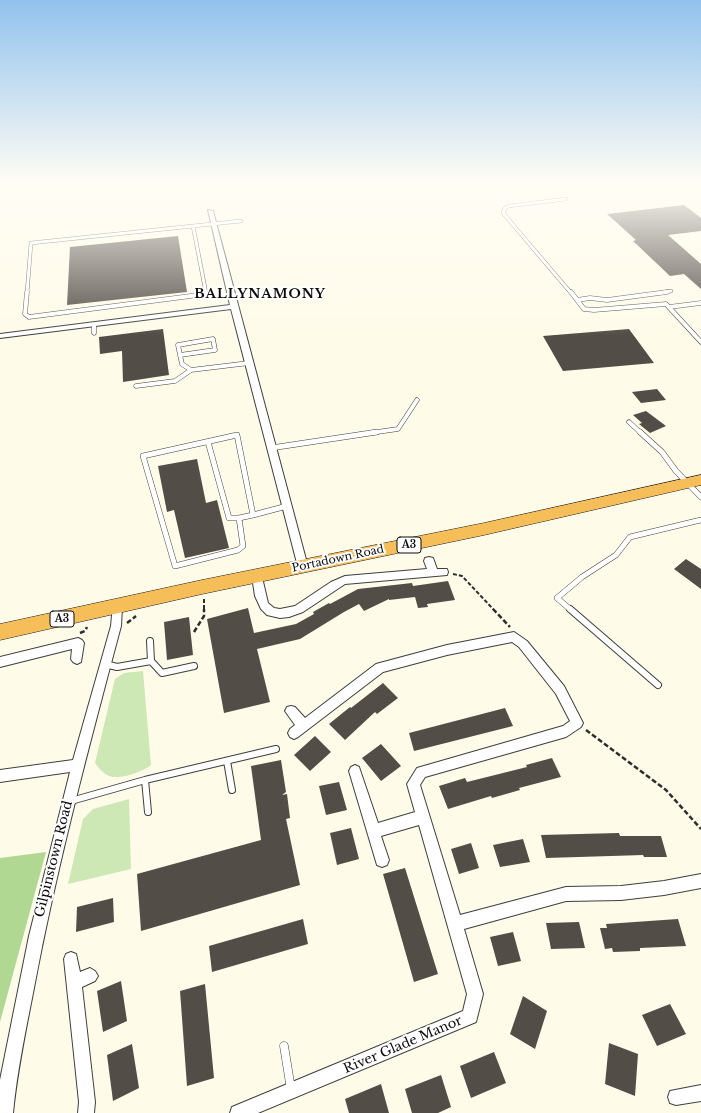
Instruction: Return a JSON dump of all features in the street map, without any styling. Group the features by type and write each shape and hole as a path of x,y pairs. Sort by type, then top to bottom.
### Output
{"highway":[{"name":"Portadown Road","path":"117,607 257,576 484,529 695,482"},
{"name":"A3","path":"0,632 117,607"}],"street":[{"path":"215,232 303,567"},
{"path":"0,336 234,307"},
{"path":"429,561 438,573"},
{"path":"257,576 260,593 264,604 270,612 276,613 287,612 306,605 343,581 438,573"},
{"name":"Gilpinstown Road","path":"5,1113 8,1082 36,936 68,802 116,626 117,607"},
{"path":"290,711 298,729 380,668 447,650 514,637 523,644 560,690 577,723 566,731 421,772 413,784 455,924 566,894 621,893 664,888 701,881"},
{"path":"0,662 78,643 77,659"},
{"path":"0,776 78,765"},
{"path":"355,771 382,860"},
{"path":"374,831 422,817"},
{"name":"River Glade Manor","path":"238,1113 257,1109 291,1092 470,1016 475,994 455,924"},
{"path":"71,959 87,1102 86,1113"},
{"path":"73,983 90,976"},
{"path":"676,1097 701,1093"}],"lane":[{"path":"136,232 31,243 25,314 29,317 206,294 194,232"},
{"path":"520,232 564,283 582,308 589,310 666,304 701,342"},
{"path":"577,300 590,298 606,300 671,291"},
{"path":"669,307 701,303"},
{"path":"94,324 94,333"},
{"path":"180,355 215,350 212,339 178,345 180,355 182,364 191,370"},
{"path":"136,386 174,381 191,370 248,362"},
{"path":"271,448 398,429 417,400"},
{"path":"629,422 662,452 676,471 695,482 701,497"},
{"path":"239,518 243,546 238,550 175,566 143,456 237,435 253,515"},
{"path":"208,442 229,518 239,518 286,506"},
{"path":"658,685 557,598 582,577 616,555 630,537 701,520"},
{"path":"150,641 151,661 162,673 194,666"},
{"path":"105,664 117,667 151,661"},
{"path":"68,802 145,780 276,749"},
{"path":"227,761 232,790"},
{"path":"145,780 148,812"},
{"path":"284,1046 291,1092"}],"path":[{"path":"438,573 462,576 511,628 514,637"},
{"path":"194,632 204,616 204,598"},
{"path":"577,723 666,790 701,829"}],"green space":[{"path":"143,671 151,765 134,774 112,777 103,772 95,763 115,679 124,673"},
{"path":"129,799 131,869 68,884 83,819 93,809"},
{"path":"46,852 0,1022 0,858"}],"building":[{"path":"627,232 693,232 668,235 701,264 701,289 684,274 670,276 633,241 636,240"},
{"path":"178,236 187,292 67,305 70,247"},
{"path":"163,329 169,375 123,382 122,351 100,354 99,337"},
{"path":"629,329 654,363 563,371 543,336"},
{"path":"657,389 666,400 641,403 632,392"},
{"path":"646,411 666,426 650,433 639,424 642,423 633,415"},
{"path":"197,459 206,503 217,500 229,548 185,558 174,510 167,512 158,466"},
{"path":"686,559 701,569 701,589 674,569"},
{"path":"448,581 455,600 427,604 428,607 418,608 415,597 389,599 364,611 359,604 300,639 257,649 270,702 224,713 207,619 248,608 254,633 296,624 314,614 313,612 358,589 412,583 413,586"},
{"path":"189,617 193,655 167,660 164,622"},
{"path":"383,683 398,698 377,714 375,712 345,740 329,724"},
{"path":"505,708 513,726 414,751 409,733"},
{"path":"315,736 331,752 310,771 294,755"},
{"path":"381,744 401,766 381,781 362,758"},
{"path":"552,758 561,777 519,788 520,790 492,798 491,796 448,809 439,786 465,778 467,782 527,767 526,765"},
{"path":"281,760 286,792 282,795 287,794 290,818 286,819 300,885 141,931 137,874 261,840 251,766"},
{"path":"339,782 347,810 326,815 319,786"},
{"path":"351,828 359,859 337,865 330,833"},
{"path":"619,833 620,836 661,836 667,857 644,857 643,855 546,858 541,835"},
{"path":"523,839 530,862 500,867 493,845"},
{"path":"471,843 479,868 459,874 451,849"},
{"path":"405,868 438,974 414,982 383,874"},
{"path":"113,898 114,922 76,932 77,907"},
{"path":"303,919 308,944 212,972 209,946"},
{"path":"678,919 686,946 640,948 640,951 613,952 612,948 605,949 600,928 607,928 606,924"},
{"path":"579,922 585,948 551,949 546,923"},
{"path":"513,932 521,961 498,966 490,937"},
{"path":"121,981 127,1021 103,1032 97,991"},
{"path":"205,984 214,1078 187,1086 180,991"},
{"path":"523,996 547,1011 535,1049 510,1034"},
{"path":"670,1004 686,1034 657,1046 642,1015"},
{"path":"609,1043 638,1054 635,1096 605,1084"},
{"path":"132,1044 139,1088 113,1101 107,1055"},
{"path":"494,1052 506,1083 471,1098 460,1066"},
{"path":"441,1075 451,1107 438,1113 412,1113 405,1089"},
{"path":"381,1084 389,1113 349,1113 345,1099"}],"district":[{"name":"BALLYNAMONY","path":"260,294"}]}
